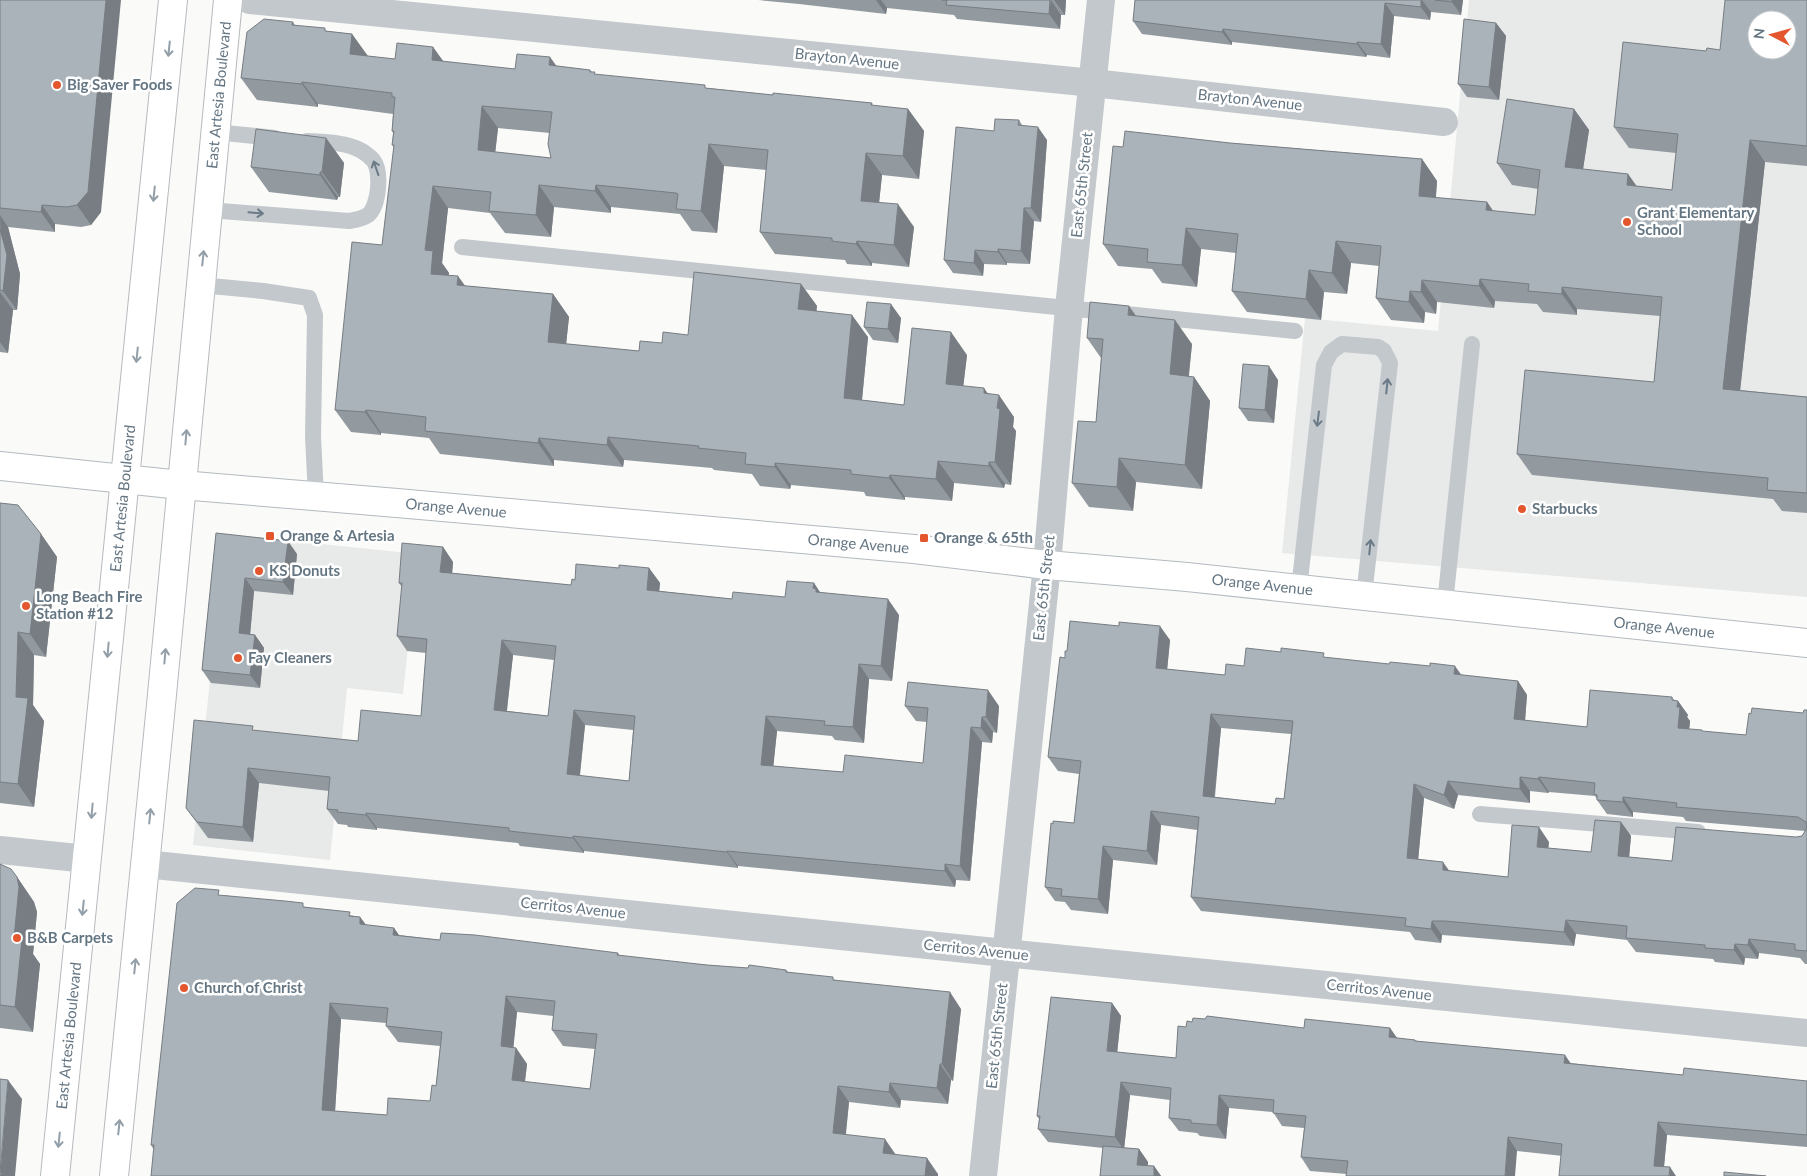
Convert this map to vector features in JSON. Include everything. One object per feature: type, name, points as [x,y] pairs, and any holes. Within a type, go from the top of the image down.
[{"type":"main road","name":"East Artesia Boulevard","points":[[55,1176],[173,0]]},
{"type":"main road","name":"East Artesia Boulevard","points":[[114,1176],[228,0]]},
{"type":"main road","name":"Orange Avenue","points":[[0,466],[181,485],[914,549],[1047,565],[1187,576],[1807,643]]},
{"type":"street","name":"Brayton Avenue","points":[[250,0],[405,7],[1444,122]]},
{"type":"street","name":"East 65th Street","points":[[983,1176],[1047,565],[1069,308],[1101,0]]},
{"type":"street","points":[[0,850],[87,859]]},
{"type":"street","name":"Cerritos Avenue","points":[[145,864],[1807,1033]]},
{"type":"lane","points":[[208,210],[349,221],[360,219],[369,214],[376,200],[378,176],[374,161],[361,150],[343,144],[215,132]]},
{"type":"lane","points":[[462,247],[1295,331]]},
{"type":"lane","points":[[200,285],[263,291],[309,298],[315,315],[313,438],[316,496]]},
{"type":"lane","points":[[1299,589],[1324,365],[1331,352],[1342,344],[1378,347],[1384,351],[1390,363],[1364,596]]},
{"type":"lane","points":[[1445,604],[1472,344]]},
{"type":"lane","points":[[1480,814],[1718,834]]},
{"type":"shaded area","name":"Grant Elementary School","points":[[1469,0],[1807,0],[1807,597],[1282,553],[1305,318],[1438,331]]},
{"type":"shaded area","points":[[225,534],[418,554],[403,694],[347,688],[330,860],[193,845]]},
{"type":"building","name":"Big Saver Foods","points":[[0,0],[106,0],[88,192],[77,205],[67,207],[42,205],[41,212],[0,208]]},
{"type":"building","points":[[947,0],[1050,0],[1049,14],[946,5]]},
{"type":"building","points":[[1135,0],[1421,0],[1421,7],[1385,3],[1381,44],[1357,42],[1357,44],[1223,29],[1222,32],[1133,21]]},
{"type":"building","points":[[1435,0],[1452,0],[1452,2]]},
{"type":"building","points":[[1725,0],[1807,0],[1807,146],[1750,140],[1723,389],[1807,397],[1807,493],[1767,490],[1768,478],[1517,454],[1525,370],[1654,382],[1662,297],[1562,287],[1562,294],[1528,291],[1529,284],[1480,279],[1479,286],[1422,280],[1421,292],[1410,291],[1409,302],[1376,298],[1381,246],[1336,241],[1332,273],[1309,270],[1306,299],[1232,291],[1238,234],[1186,228],[1182,265],[1147,262],[1148,249],[1103,244],[1113,146],[1123,147],[1125,131],[1230,143],[1422,159],[1419,196],[1487,202],[1486,210],[1535,215],[1540,170],[1497,163],[1507,99],[1574,109],[1565,167],[1628,174],[1627,185],[1672,190],[1678,134],[1614,127],[1623,42],[1706,51],[1707,48],[1720,50]]},
{"type":"building","points":[[264,19],[293,22],[292,25],[325,28],[325,31],[352,34],[350,54],[395,59],[397,43],[433,47],[432,60],[515,69],[517,54],[550,57],[549,65],[590,70],[590,72],[595,72],[594,74],[705,85],[705,88],[872,103],[871,105],[908,109],[903,156],[866,153],[861,201],[898,204],[894,245],[857,241],[856,244],[832,241],[832,238],[760,232],[768,150],[709,144],[701,211],[676,209],[678,194],[676,193],[596,185],[595,191],[539,185],[536,215],[489,211],[491,192],[433,186],[425,250],[433,251],[431,274],[458,276],[457,285],[553,294],[548,342],[639,351],[640,341],[662,343],[663,332],[688,335],[694,272],[801,284],[798,309],[852,315],[844,398],[904,405],[912,328],[951,332],[946,384],[984,388],[984,393],[999,395],[997,408],[1000,409],[995,462],[989,462],[989,466],[938,461],[936,479],[890,475],[889,478],[851,474],[851,470],[775,463],[775,467],[745,464],[746,453],[698,448],[699,446],[608,437],[607,445],[539,438],[538,443],[425,431],[426,417],[366,410],[365,412],[335,410],[352,242],[382,245],[394,145],[392,145],[394,131],[392,131],[395,97],[392,97],[392,93],[302,82],[302,84],[241,78],[247,32]],"holes":[[[482,106],[552,112],[548,144],[551,158],[478,150]]]},
{"type":"building","points":[[1464,19],[1496,23],[1489,87],[1458,84]]},
{"type":"building","points":[[995,119],[1019,120],[1018,125],[1038,127],[1031,208],[1024,208],[1021,251],[975,250],[974,263],[944,260],[956,127],[994,131]]},
{"type":"building","points":[[256,129],[326,138],[320,175],[251,167]]},
{"type":"building","points":[[0,229],[7,255],[3,291],[0,290]]},
{"type":"building","points":[[867,302],[891,304],[888,329],[864,327]]},
{"type":"building","points":[[1090,302],[1129,306],[1128,315],[1175,320],[1170,374],[1194,377],[1185,465],[1119,458],[1117,487],[1072,483],[1078,421],[1096,422],[1103,339],[1087,338]]},
{"type":"building","points":[[1243,364],[1269,366],[1265,410],[1239,408]]},
{"type":"building","name":"Long Beach Fire Station #12","points":[[0,503],[18,505],[41,534],[30,634],[18,632],[16,697],[28,698],[18,784],[0,782]]},
{"type":"building","points":[[216,533],[288,541],[283,582],[245,578],[239,633],[255,635],[250,675],[202,670]]},
{"type":"building","points":[[402,543],[443,547],[440,572],[571,585],[572,579],[575,580],[576,564],[619,568],[619,565],[649,568],[647,590],[732,599],[733,592],[785,597],[787,581],[814,583],[813,588],[816,589],[816,592],[888,599],[881,666],[859,664],[853,727],[824,725],[825,721],[766,716],[761,765],[843,772],[845,755],[923,763],[928,708],[905,706],[908,682],[988,690],[986,717],[982,717],[981,728],[971,727],[960,866],[945,864],[945,871],[727,852],[573,836],[573,838],[509,831],[509,828],[366,813],[366,815],[337,812],[338,810],[327,809],[330,777],[248,768],[243,827],[197,822],[186,808],[194,720],[253,726],[252,730],[358,741],[361,710],[421,716],[427,639],[397,636],[402,583],[399,583]],"holes":[[[502,640],[556,646],[548,716],[494,710]],[[574,710],[635,716],[629,781],[567,774]]]},
{"type":"building","points":[[1070,621],[1119,626],[1119,622],[1160,626],[1156,668],[1225,675],[1226,664],[1244,666],[1246,648],[1281,652],[1281,648],[1324,653],[1323,657],[1389,664],[1390,662],[1430,666],[1430,663],[1455,666],[1454,674],[1518,681],[1514,719],[1587,727],[1590,690],[1672,697],[1672,700],[1678,701],[1677,707],[1680,707],[1678,728],[1702,731],[1746,735],[1749,713],[1751,714],[1752,708],[1803,713],[1804,710],[1807,710],[1807,828],[1807,951],[1795,950],[1795,944],[1749,939],[1748,945],[1735,944],[1734,950],[1705,948],[1705,945],[1626,938],[1627,926],[1566,920],[1564,932],[1445,921],[1432,921],[1431,929],[1405,926],[1406,918],[1191,897],[1199,817],[1151,811],[1147,851],[1103,846],[1098,899],[1061,896],[1062,889],[1045,887],[1051,823],[1053,824],[1053,821],[1074,823],[1081,761],[1048,757],[1060,657],[1065,658],[1065,651],[1067,651]],"holes":[[[1211,714],[1293,721],[1284,799],[1276,798],[1275,804],[1203,796]],[[1520,777],[1538,779],[1539,777],[1595,783],[1594,794],[1597,795],[1597,800],[1623,802],[1623,797],[1677,803],[1676,807],[1798,817],[1806,822],[1807,828],[1802,836],[1676,827],[1672,861],[1618,856],[1621,822],[1595,820],[1591,852],[1537,847],[1539,827],[1512,825],[1508,877],[1443,870],[1443,862],[1407,858],[1414,784],[1444,795],[1448,781],[1520,789]]]},
{"type":"building","points":[[0,864],[11,869],[17,877],[19,887],[14,938],[22,939],[15,1007],[0,1005]]},
{"type":"building","points":[[195,888],[219,890],[218,895],[303,903],[303,907],[350,912],[349,916],[360,917],[360,924],[394,928],[393,935],[440,940],[441,933],[475,935],[618,953],[617,955],[707,965],[748,968],[749,965],[786,970],[786,972],[833,977],[833,980],[950,992],[942,1064],[940,1064],[937,1088],[890,1083],[889,1092],[838,1086],[833,1133],[885,1139],[883,1153],[927,1158],[925,1176],[151,1176],[154,1145],[151,1145],[177,903]],"holes":[[[506,996],[555,1001],[552,1030],[597,1034],[590,1089],[512,1080],[516,1048],[501,1046]],[[330,1003],[388,1008],[386,1026],[442,1032],[436,1086],[432,1085],[430,1101],[388,1098],[387,1115],[322,1110]]]},
{"type":"building","points":[[1051,997],[1112,1003],[1107,1051],[1176,1058],[1178,1026],[1186,1027],[1187,1021],[1192,1022],[1193,1018],[1205,1019],[1207,1016],[1304,1028],[1305,1019],[1390,1028],[1389,1037],[1415,1041],[1565,1055],[1564,1063],[1683,1075],[1684,1068],[1807,1081],[1807,1135],[1658,1122],[1654,1166],[1670,1167],[1669,1176],[1559,1176],[1562,1144],[1508,1137],[1505,1176],[1346,1176],[1348,1161],[1301,1157],[1306,1116],[1273,1113],[1274,1100],[1219,1095],[1217,1125],[1191,1123],[1191,1120],[1169,1118],[1171,1088],[1121,1082],[1115,1137],[1038,1129],[1040,1116],[1037,1116]]},
{"type":"building","points":[[0,1079],[8,1080],[0,1173]]},
{"type":"building","points":[[1103,1146],[1139,1149],[1137,1165],[1154,1166],[1154,1176],[1100,1176]]},
{"type":"building","points":[[1724,1172],[1766,1176],[1724,1176]]},
{"type":"place","name":"Big Saver Foods","points":[[57,85]]},
{"type":"place","name":"Grant Elementary School","points":[[1627,222]]},
{"type":"place","name":"Starbucks","points":[[1522,509]]},
{"type":"place","name":"Orange & Artesia","points":[[270,536]]},
{"type":"place","name":"Orange & 65th","points":[[924,538]]},
{"type":"place","name":"KS Donuts","points":[[259,571]]},
{"type":"place","name":"Long Beach Fire Station #12","points":[[26,606]]},
{"type":"place","name":"Fay Cleaners","points":[[238,658]]},
{"type":"place","name":"B&B Carpets","points":[[17,938]]},
{"type":"place","name":"Church of Christ","points":[[184,988]]}]
